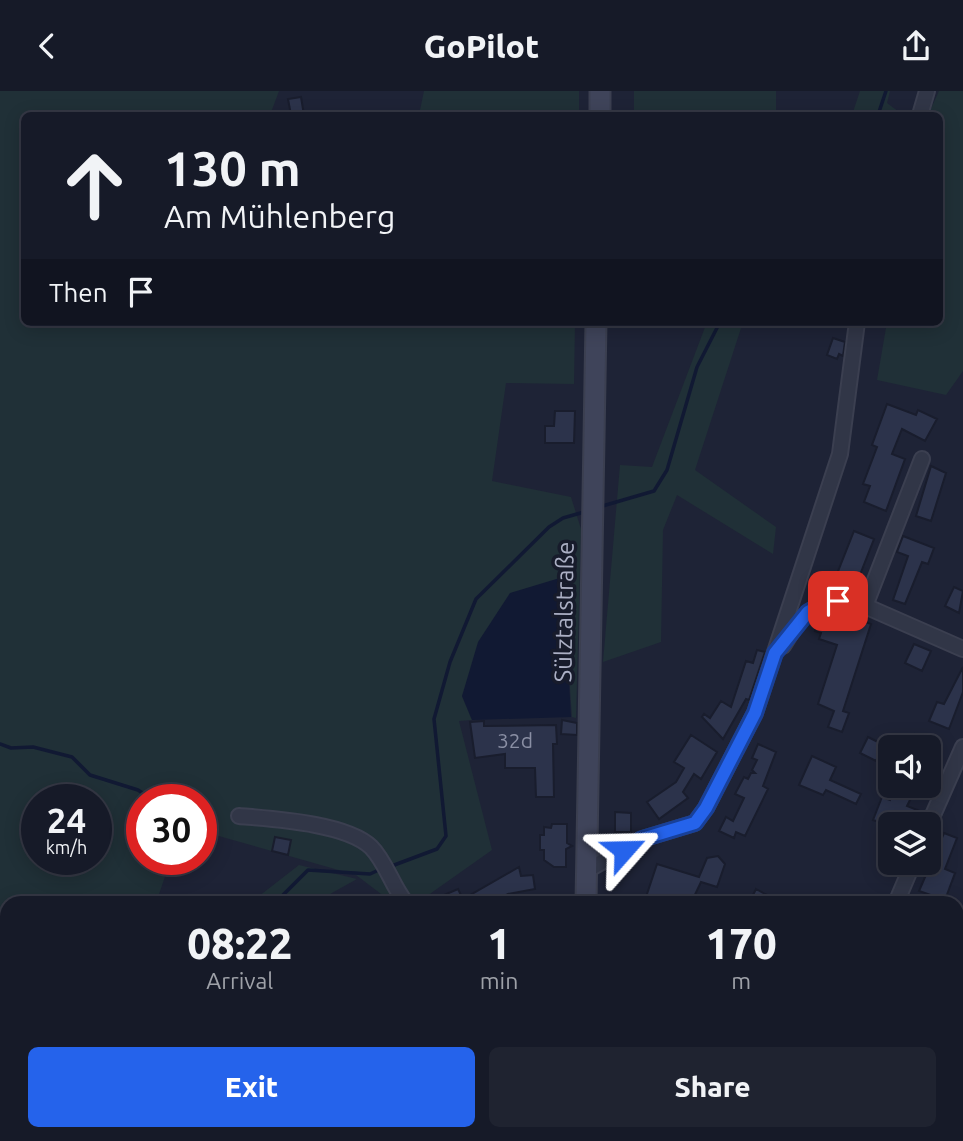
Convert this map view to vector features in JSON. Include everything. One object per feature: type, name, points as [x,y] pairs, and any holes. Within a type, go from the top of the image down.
[{"type":"main road","points":[[600,91],[600,112]]},
{"type":"main road","name":"Sülztalstraße","points":[[586,896],[590,495],[596,326]]},
{"type":"street","points":[[921,112],[927,91]]},
{"type":"street","points":[[586,871],[642,839],[695,823],[706,808],[755,713],[840,454],[856,326]]},
{"type":"street","points":[[922,459],[865,607],[963,649]]},
{"type":"street","points":[[775,653],[808,612],[824,603],[838,601]]},
{"type":"street","points":[[936,812],[958,771],[963,747]]},
{"type":"street","points":[[239,816],[313,825],[360,838],[373,849],[391,884],[400,896]]},
{"type":"street","points":[[899,896],[908,875]]},
{"type":"shaded area","points":[[0,91],[279,91],[271,112],[21,112],[21,326],[575,326],[574,384],[506,383],[492,481],[571,497],[581,529],[576,718],[572,717],[562,577],[462,696],[472,720],[459,721],[492,850],[427,896],[384,896],[356,875],[217,836],[217,784],[126,784],[126,875],[166,875],[158,896],[0,896]]},
{"type":"shaded area","points":[[424,91],[579,91],[579,112],[420,112]]},
{"type":"shaded area","points":[[634,91],[776,91],[776,112],[634,112]]},
{"type":"shaded area","points":[[860,91],[890,91],[887,103],[899,112],[853,112]]},
{"type":"shaded area","points":[[939,91],[963,91],[963,371],[946,395],[877,380],[886,326],[943,326],[943,112],[929,112]]},
{"type":"shaded area","points":[[705,326],[742,326],[695,470],[776,527],[773,554],[677,495],[663,530],[661,642],[603,662],[620,465],[652,467]]},
{"type":"shaded area","points":[[299,865],[357,879],[327,896],[259,896]]},
{"type":"water","points":[[563,577],[571,717],[472,720],[462,696],[478,642],[510,593]]},
{"type":"building","points":[[301,97],[304,112],[290,112],[288,99]]},
{"type":"building","points":[[833,338],[845,342],[843,356],[839,354],[837,359],[827,355]]},
{"type":"building","points":[[887,404],[916,415],[918,410],[937,419],[925,441],[902,429],[892,454],[905,459],[886,511],[864,502],[870,486],[863,484],[877,447],[872,445]]},
{"type":"building","points":[[555,411],[575,411],[574,443],[545,443],[545,426],[554,426]]},
{"type":"building","points":[[931,466],[946,473],[931,521],[916,516]]},
{"type":"building","points":[[854,531],[874,539],[854,590],[839,585],[841,581],[835,579]]},
{"type":"building","points":[[903,536],[934,548],[928,564],[922,562],[905,604],[893,600],[908,556],[897,552]]},
{"type":"building","points":[[954,587],[963,591],[959,613],[945,606]]},
{"type":"building","points":[[825,614],[855,626],[857,619],[871,624],[843,711],[849,713],[842,732],[828,727],[834,711],[818,704],[837,645],[819,639],[821,633],[815,631],[820,616]]},
{"type":"building","points":[[914,644],[931,651],[922,671],[905,663]]},
{"type":"building","points":[[757,650],[765,652],[749,700],[746,699],[723,739],[702,717],[704,714],[710,718],[721,701],[731,707],[746,661],[753,663]]},
{"type":"building","points":[[963,667],[963,692],[949,729],[929,721],[937,702],[944,704]]},
{"type":"building","points":[[562,720],[577,723],[577,735],[561,734]]},
{"type":"building","points":[[484,721],[484,726],[556,725],[557,744],[553,744],[554,797],[536,797],[535,768],[505,768],[505,754],[475,758],[470,722]]},
{"type":"building","points":[[691,735],[717,752],[701,779],[694,774],[683,792],[688,798],[659,819],[647,802],[676,782],[684,768],[674,762]]},
{"type":"building","points":[[868,737],[878,742],[876,761],[860,753]]},
{"type":"building","points":[[758,744],[776,752],[763,786],[768,789],[745,836],[736,832],[734,838],[719,831],[726,817],[733,821],[744,798],[735,794],[744,777],[748,779],[751,773],[755,773],[752,770],[757,760],[752,758]]},
{"type":"building","points":[[812,756],[836,767],[830,780],[861,794],[856,804],[826,790],[823,795],[799,785]]},
{"type":"building","points":[[882,798],[911,798],[907,806],[920,812],[878,812],[878,822],[873,820]]},
{"type":"building","points":[[615,812],[631,813],[631,832],[615,832]]},
{"type":"building","points":[[552,824],[567,824],[567,843],[572,846],[566,849],[566,867],[554,867],[544,860],[544,850],[540,850],[540,835],[544,835],[544,827],[551,828]]},
{"type":"building","points":[[944,833],[957,838],[945,869],[955,873],[946,896],[933,896],[919,891],[926,875],[941,875],[941,840]]},
{"type":"building","points":[[275,837],[291,840],[288,855],[272,851]]},
{"type":"building","points":[[718,856],[725,864],[717,887],[701,882],[694,896],[646,896],[657,864],[699,877],[707,858]]},
{"type":"building","points":[[519,867],[521,876],[533,875],[535,889],[504,896],[468,896]]},
{"type":"building","points":[[458,889],[462,896],[444,896],[444,895]]},
{"type":"building","points":[[756,889],[769,896],[752,896]]},
{"type":"waterway","points":[[879,112],[886,91]]},
{"type":"waterway","points":[[599,507],[654,491],[667,470],[697,367],[718,326]]},
{"type":"waterway","points":[[389,867],[437,849],[446,836],[434,719],[450,662],[476,599],[549,527],[563,518],[584,512]]},
{"type":"waterway","points":[[0,744],[11,748],[33,747],[72,757],[90,775],[126,786]]},
{"type":"waterway","points":[[282,896],[308,870],[370,874],[381,869]]},
{"type":"route","points":[[624,850],[642,839],[695,823],[706,808],[755,713],[775,653],[808,612],[824,603],[838,601]]}]
